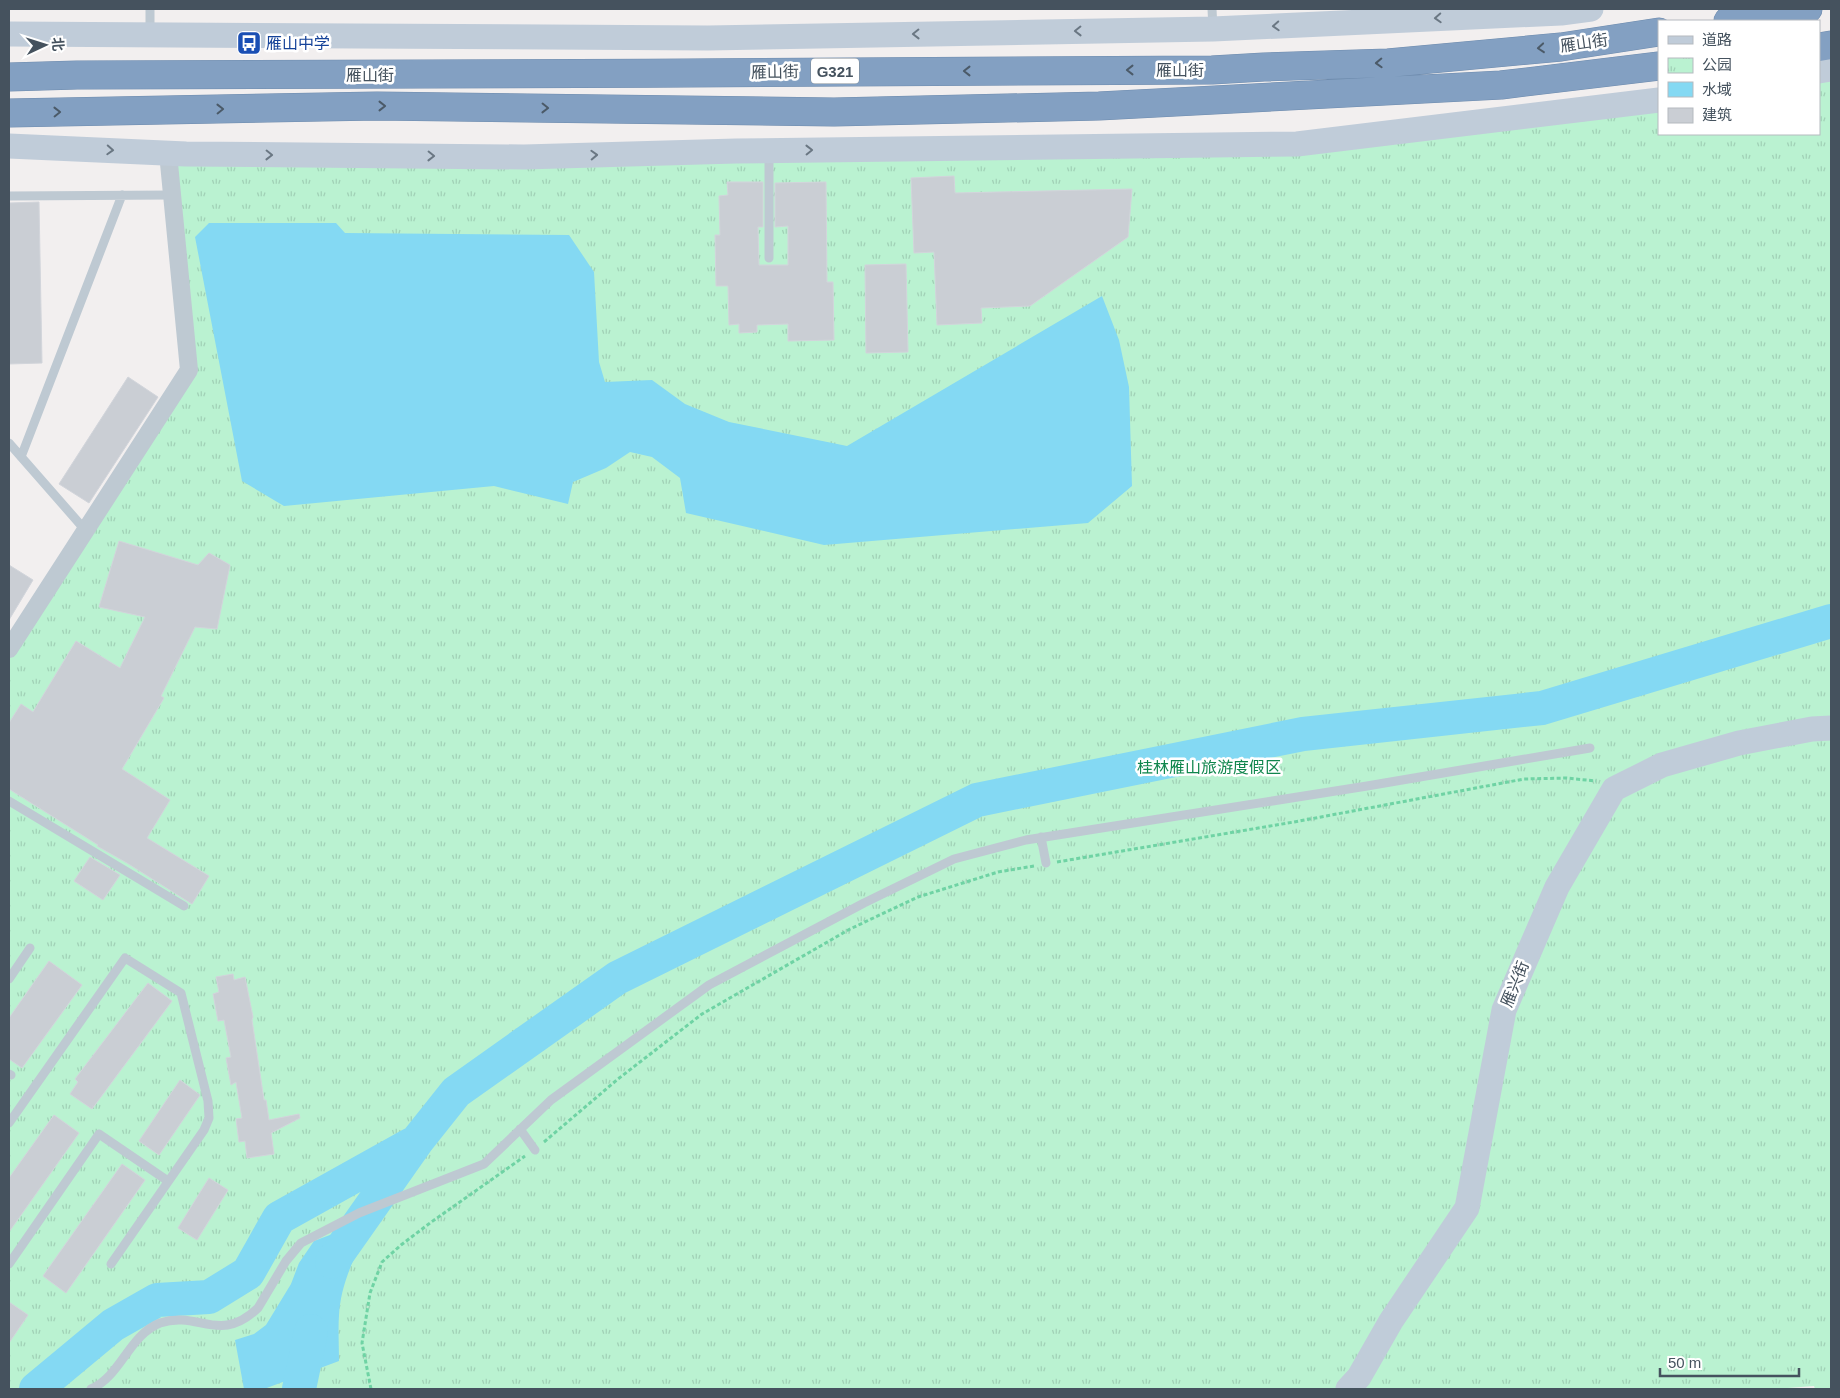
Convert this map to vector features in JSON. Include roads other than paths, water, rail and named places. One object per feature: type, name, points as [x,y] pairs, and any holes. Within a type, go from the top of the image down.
[{"type":"highway","points":[[1735,20],[1808,9]]},
{"type":"highway","name":"雁山街","points":[[9,77],[77,75],[489,75],[1212,70],[1388,63],[1561,46],[1658,32]]},
{"type":"highway","name":"雁山街","points":[[9,113],[377,106],[834,112],[1099,106],[1501,85],[1658,66]]},
{"type":"street","points":[[9,34],[708,38],[1212,19],[1560,13],[1591,9]]},
{"type":"street","points":[[9,146],[168,153],[524,157],[769,150],[1297,144],[1658,100]]},
{"type":"street","points":[[9,649],[189,370],[168,153]]},
{"type":"street","name":"雁兴街","points":[[1348,1389],[1360,1377],[1391,1322],[1467,1208],[1504,1010],[1557,886],[1614,789],[1662,765],[1739,743],[1812,729],[1831,728]]},
{"type":"lane","points":[[150,9],[150,34]]},
{"type":"lane","points":[[769,150],[769,258]]},
{"type":"lane","points":[[21,457],[122,195]]},
{"type":"lane","points":[[9,196],[172,195]]},
{"type":"lane","points":[[9,443],[86,530]]},
{"type":"lane","points":[[91,1389],[103,1383],[140,1337],[158,1324],[177,1320],[222,1326],[235,1324],[252,1314],[263,1302],[286,1261],[301,1243],[359,1213],[484,1164],[551,1100],[709,985],[864,903],[954,859],[1041,837],[1367,786],[1590,748]]},
{"type":"lane","points":[[9,801],[184,906]]},
{"type":"lane","points":[[1041,837],[1046,864]]},
{"type":"lane","points":[[9,980],[30,948]]},
{"type":"lane","points":[[9,1123],[125,958],[181,992],[209,1106],[209,1118],[207,1125],[111,1264]]},
{"type":"lane","points":[[520,1129],[535,1150]]},
{"type":"lane","points":[[9,1264],[98,1134],[168,1181]]},
{"type":"water","points":[[209,223],[336,223],[345,233],[569,235],[594,272],[599,362],[605,382],[652,380],[685,404],[729,422],[847,446],[1102,296],[1119,340],[1129,387],[1132,486],[1088,523],[824,545],[686,513],[680,478],[652,457],[630,452],[606,468],[573,482],[568,504],[494,486],[284,506],[242,481],[195,237]]},
{"type":"water","points":[[375,1218],[357,1253],[343,1289],[339,1315],[339,1361],[264,1389],[244,1389],[235,1340],[254,1334],[266,1325],[291,1284],[299,1263],[314,1241]]},
{"type":"waterway","points":[[332,1262],[417,1141],[456,1092],[617,978],[977,800],[1303,734],[1542,708],[1831,621]]},
{"type":"waterway","points":[[36,1389],[113,1325],[157,1300],[209,1297],[248,1273],[279,1218],[410,1145]]},
{"type":"waterway","points":[[299,1389],[311,1331]]},
{"type":"place","name":"雁山中学","points":[[249,43]]},
{"type":"park label","name":"桂林雁山旅游度假区","points":[[1209,767]]}]
